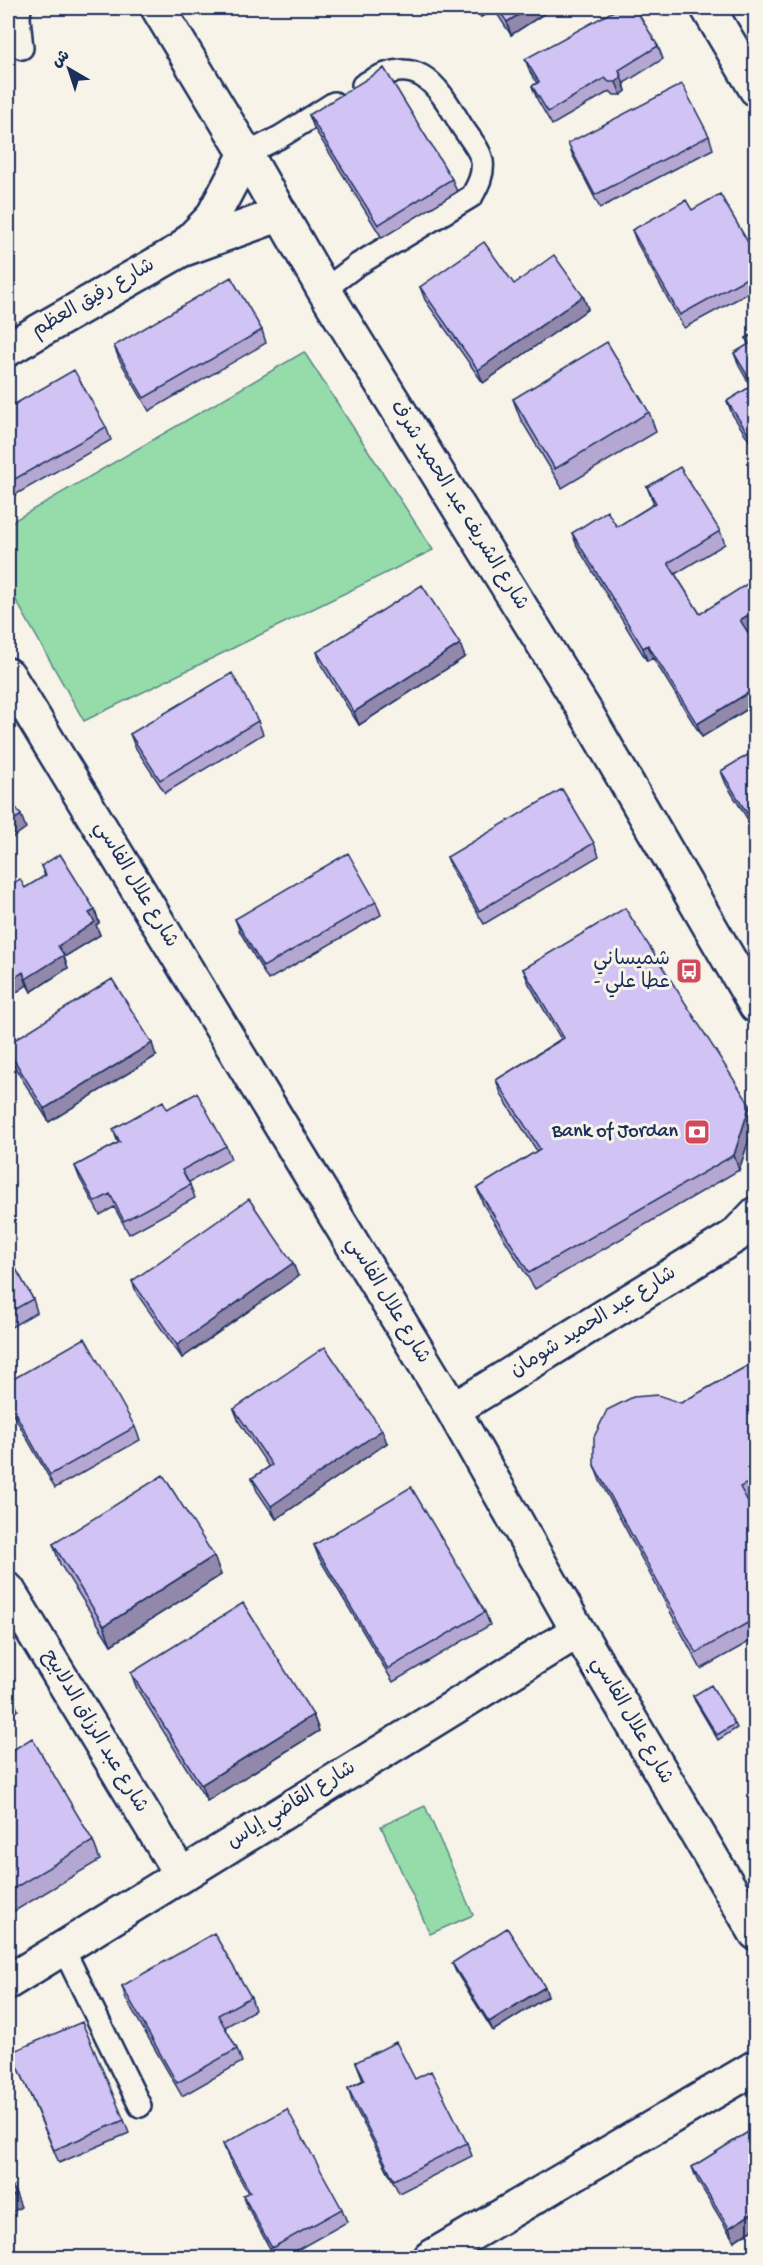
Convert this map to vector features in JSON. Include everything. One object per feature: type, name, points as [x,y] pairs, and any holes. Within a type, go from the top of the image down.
[{"type":"street","name":"شارع الشريف عبد الحميد شرف","points":[[158,8],[324,290],[585,711],[756,1006]]},
{"type":"street","points":[[708,8],[756,89]]},
{"type":"street","name":"شارع رفيق العظم","points":[[181,250],[212,218],[246,154]]},
{"type":"street","name":"شارع رفيق العظم","points":[[8,349],[181,250],[281,214]]},
{"type":"street","name":"شارع علال الفاسي","points":[[8,675],[453,1410],[578,1631],[756,1933]]},
{"type":"street","name":"شارع عبد الحميد شومان","points":[[453,1410],[749,1227]]},
{"type":"street","name":"شارع عبد الرزاق الدلابيح","points":[[8,1590],[181,1875]]},
{"type":"street","name":"شارع القاضي إياس","points":[[8,1982],[578,1631]]},
{"type":"street","points":[[430,2258],[756,2067]]},
{"type":"lane","points":[[20,8],[22,48]]},
{"type":"lane","points":[[246,154],[280,137],[382,73],[404,70],[424,76],[443,95],[482,160],[481,178],[472,196],[357,265],[324,290]]},
{"type":"lane","points":[[63,1948],[140,2106]]},
{"type":"green space","points":[[304,352],[433,550],[84,721],[8,586],[8,524]]},
{"type":"green space","points":[[425,1806],[473,1915],[430,1934],[381,1826]]},
{"type":"building","points":[[497,8],[529,8],[507,22]]},
{"type":"building","points":[[619,8],[635,8],[658,46],[619,70],[621,78],[616,82],[609,82],[605,78],[548,112],[532,86],[539,82],[525,59]]},
{"type":"building","points":[[384,68],[452,179],[378,225],[309,115]]},
{"type":"building","points":[[682,84],[709,136],[595,195],[568,143]]},
{"type":"building","points":[[720,194],[756,256],[756,273],[680,315],[632,230],[686,200],[692,210]]},
{"type":"building","points":[[484,242],[514,284],[554,255],[583,296],[478,370],[420,287]]},
{"type":"building","points":[[231,277],[262,330],[144,398],[114,346]]},
{"type":"building","points":[[756,333],[756,446],[727,401],[753,385],[734,353],[749,344],[746,338]]},
{"type":"building","points":[[607,342],[649,412],[555,469],[513,399]]},
{"type":"building","points":[[74,370],[106,427],[8,483],[8,408]]},
{"type":"building","points":[[680,467],[720,531],[668,563],[700,614],[750,582],[756,591],[756,610],[740,620],[756,645],[756,688],[697,724],[648,645],[643,648],[572,533],[607,511],[617,527],[656,503],[647,487]]},
{"type":"building","points":[[422,585],[460,644],[354,712],[317,652]]},
{"type":"building","points":[[232,673],[258,721],[160,780],[130,734]]},
{"type":"building","points":[[756,750],[756,828],[721,771]]},
{"type":"building","points":[[562,789],[594,843],[479,911],[447,857]]},
{"type":"building","points":[[8,796],[21,815],[8,824]]},
{"type":"building","points":[[348,853],[376,902],[263,967],[235,919]]},
{"type":"building","points":[[60,854],[95,910],[89,913],[95,922],[58,946],[64,955],[26,979],[23,972],[8,982],[8,887],[20,879],[25,888],[46,875],[41,866]]},
{"type":"building","points":[[625,908],[750,1105],[734,1155],[529,1273],[477,1188],[540,1149],[496,1080],[564,1038],[523,969]]},
{"type":"building","points":[[112,979],[152,1043],[44,1109],[8,1050],[8,1044]]},
{"type":"building","points":[[197,1093],[226,1146],[182,1170],[190,1185],[124,1221],[110,1194],[95,1202],[75,1166],[120,1142],[113,1129],[163,1101],[167,1109]]},
{"type":"building","points":[[249,1199],[293,1263],[177,1345],[132,1281]]},
{"type":"building","points":[[8,1255],[33,1299],[8,1313]]},
{"type":"building","points":[[85,1338],[135,1427],[50,1475],[8,1400],[8,1382]]},
{"type":"building","points":[[325,1347],[382,1430],[271,1506],[252,1478],[272,1465],[234,1409]]},
{"type":"building","points":[[756,1361],[756,1479],[740,1487],[756,1516],[756,1618],[696,1653],[594,1465],[594,1437],[607,1410],[633,1397],[658,1395],[681,1403]]},
{"type":"building","points":[[163,1475],[214,1556],[104,1626],[53,1544]]},
{"type":"building","points":[[411,1487],[485,1612],[388,1669],[314,1545]]},
{"type":"building","points":[[243,1603],[313,1715],[201,1785],[131,1673]]},
{"type":"building","points":[[711,1685],[735,1724],[717,1735],[693,1696]]},
{"type":"building","points":[[8,1689],[14,1701],[8,1705]]},
{"type":"building","points":[[32,1738],[93,1841],[8,1892],[8,1753]]},
{"type":"building","points":[[507,1928],[545,1987],[489,2022],[452,1963]]},
{"type":"building","points":[[214,1933],[251,1997],[218,2015],[237,2049],[177,2083],[122,1986]]},
{"type":"building","points":[[82,2022],[124,2120],[54,2150],[12,2052]]},
{"type":"building","points":[[396,2042],[415,2079],[431,2071],[467,2143],[394,2180],[348,2088],[365,2080],[356,2062]]},
{"type":"building","points":[[287,2109],[342,2209],[272,2248],[243,2195],[250,2192],[223,2144]]},
{"type":"building","points":[[756,2127],[756,2211],[729,2228],[692,2167]]},
{"type":"building","points":[[8,2180],[16,2194],[8,2199]]},
{"type":"place","name":"شميساني - عطا علي","points":[[689,971]]},
{"type":"place","name":"Bank of Jordan","points":[[697,1132]]}]
